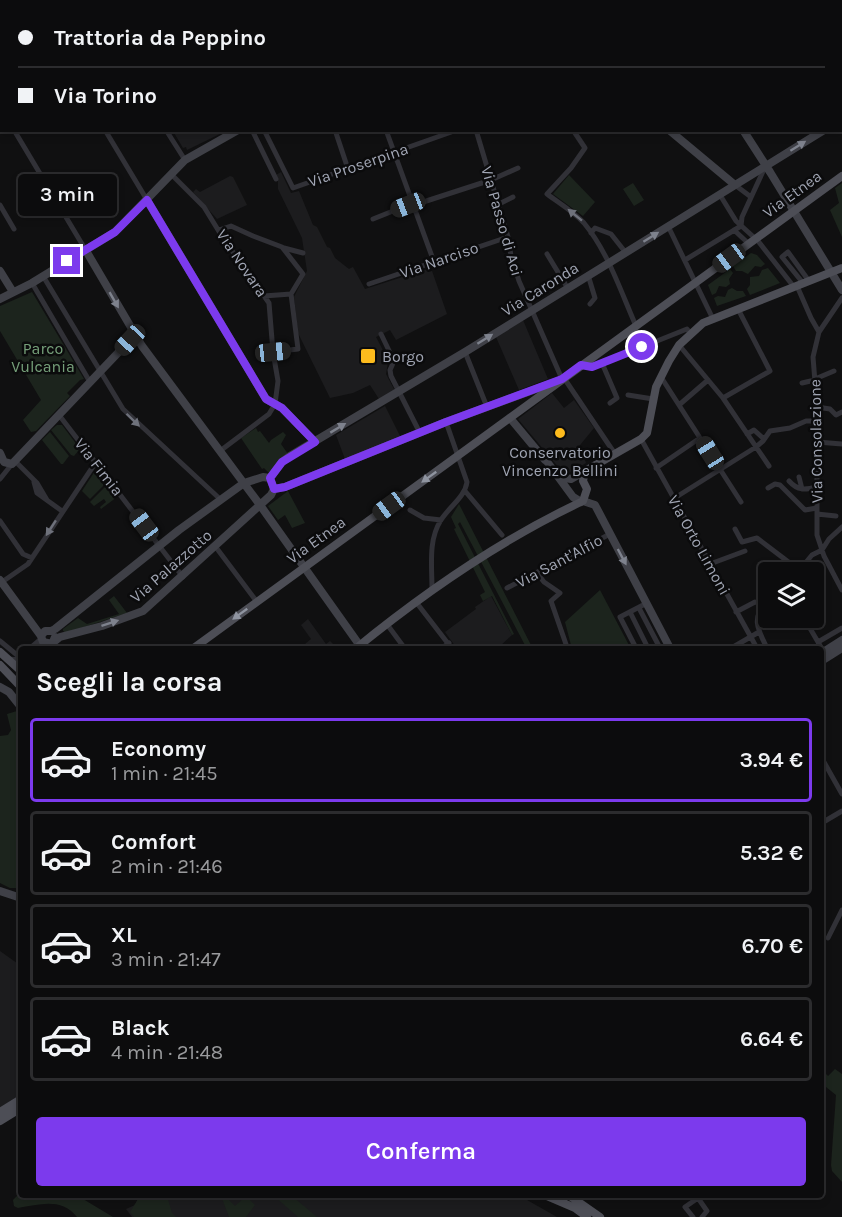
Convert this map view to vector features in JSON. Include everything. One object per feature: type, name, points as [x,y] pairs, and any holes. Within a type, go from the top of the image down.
[{"type":"main road","points":[[0,299],[44,276],[118,229],[185,160],[234,132]]},
{"type":"main road","points":[[671,132],[735,185]]},
{"type":"main road","points":[[744,132],[842,290]]},
{"type":"main road","name":"Via Caronda","points":[[271,476],[290,456],[465,352],[821,132]]},
{"type":"main road","name":"Via Etnea","points":[[196,646],[842,176]]},
{"type":"main road","points":[[147,200],[266,399],[282,408],[315,442]]},
{"type":"main road","points":[[85,249],[135,335],[260,505],[358,646]]},
{"type":"main road","points":[[560,477],[571,479],[641,439],[650,425],[654,399],[661,377],[677,347],[708,321],[739,312],[802,282],[842,268]]},
{"type":"main road","points":[[0,271],[13,292]]},
{"type":"main road","points":[[0,453],[4,462],[13,463],[135,335]]},
{"type":"main road","points":[[1,581],[45,642],[55,636],[51,631],[160,545],[244,483],[271,476],[274,489],[285,487],[446,422],[562,379]]},
{"type":"main road","points":[[510,418],[560,477],[573,496],[582,502],[595,505],[643,606],[668,646]]},
{"type":"main road","points":[[361,646],[386,623],[471,562],[556,514],[582,502],[587,489],[583,476],[585,471]]},
{"type":"main road","name":"Via Palazzotto","points":[[45,642],[138,614],[183,577],[272,495],[274,489]]},
{"type":"main road","points":[[824,656],[842,640]]},
{"type":"main road","points":[[824,657],[842,648]]},
{"type":"main road","points":[[0,652],[17,657]]},
{"type":"main road","points":[[0,665],[18,686]]},
{"type":"main road","points":[[0,671],[18,686]]},
{"type":"main road","points":[[0,687],[9,692],[18,703]]},
{"type":"main road","points":[[1,892],[18,894]]},
{"type":"main road","points":[[1,892],[18,897]]},
{"type":"main road","points":[[0,1112],[18,1101]]},
{"type":"main road","points":[[0,1121],[18,1110]]},
{"type":"main road","points":[[552,1198],[575,1208]]},
{"type":"main road","points":[[558,1198],[587,1217]]},
{"type":"main road","points":[[573,1198],[600,1217]]},
{"type":"street","points":[[16,132],[85,249]]},
{"type":"street","points":[[106,132],[147,200]]},
{"type":"street","points":[[167,132],[185,160]]},
{"type":"street","points":[[253,132],[276,179]]},
{"type":"street","points":[[265,132],[282,167],[273,173]]},
{"type":"street","points":[[336,132],[348,169]]},
{"type":"street","points":[[387,132],[434,262]]},
{"type":"street","name":"Via Proserpina","points":[[282,167],[293,188],[452,132]]},
{"type":"street","name":"Via Passo di Aci","points":[[477,132],[499,204],[511,256],[531,310],[562,379],[566,381],[615,454]]},
{"type":"street","points":[[574,132],[585,148],[571,168],[547,194],[582,221],[591,233],[608,263],[636,326]]},
{"type":"street","points":[[739,219],[766,166]]},
{"type":"street","points":[[373,219],[408,205],[491,180],[518,168]]},
{"type":"street","name":"Via Novara","points":[[171,174],[204,207],[268,303],[278,381],[275,404]]},
{"type":"street","points":[[735,185],[751,197]]},
{"type":"street","points":[[720,195],[739,219],[741,226],[786,274],[802,282]]},
{"type":"street","points":[[499,204],[513,197]]},
{"type":"street","points":[[0,205],[14,229]]},
{"type":"street","points":[[219,230],[231,226],[303,253]]},
{"type":"street","points":[[668,226],[684,259],[708,321]]},
{"type":"street","points":[[684,259],[741,226]]},
{"type":"street","points":[[591,233],[595,228],[611,234],[626,253]]},
{"type":"street","points":[[734,230],[755,240]]},
{"type":"street","name":"Via Narciso","points":[[369,284],[508,237]]},
{"type":"street","points":[[273,352],[298,350],[291,294],[303,274],[282,247]]},
{"type":"street","points":[[776,262],[788,252],[802,282],[811,318],[819,332],[842,298]]},
{"type":"street","points":[[547,254],[567,287]]},
{"type":"street","points":[[782,257],[802,282]]},
{"type":"street","points":[[786,274],[791,269]]},
{"type":"street","points":[[588,275],[595,298],[590,304]]},
{"type":"street","points":[[44,276],[128,416],[220,499]]},
{"type":"street","points":[[32,283],[90,382]]},
{"type":"street","points":[[264,296],[291,294]]},
{"type":"street","points":[[723,398],[770,371],[739,312]]},
{"type":"street","points":[[581,365],[592,367],[687,329],[691,334]]},
{"type":"street","name":"Via Consolazione","points":[[819,332],[813,357],[817,407],[817,535],[842,590]]},
{"type":"street","points":[[381,334],[393,359],[390,374],[420,433]]},
{"type":"street","points":[[667,338],[723,398],[769,466]]},
{"type":"street","points":[[465,352],[487,407]]},
{"type":"street","points":[[602,363],[617,398],[610,403]]},
{"type":"street","points":[[802,383],[834,371]]},
{"type":"street","points":[[661,377],[741,502]]},
{"type":"street","points":[[679,405],[708,380]]},
{"type":"street","points":[[628,395],[654,399]]},
{"type":"street","points":[[220,451],[269,414],[275,404]]},
{"type":"street","points":[[817,407],[830,409],[836,416],[842,412]]},
{"type":"street","name":"Via Fimia","points":[[59,415],[183,577]]},
{"type":"street","points":[[673,499],[756,447],[773,430],[816,421]]},
{"type":"street","points":[[432,589],[432,541],[441,520],[465,491],[467,482],[446,422]]},
{"type":"street","points":[[747,434],[754,430],[764,439]]},
{"type":"street","points":[[656,468],[700,438]]},
{"type":"street","name":"Via Orto Limoni","points":[[641,439],[756,646]]},
{"type":"street","points":[[817,442],[842,444]]},
{"type":"street","points":[[1,581],[28,564],[96,462]]},
{"type":"street","points":[[0,479],[13,463],[40,486],[47,500],[62,511]]},
{"type":"street","points":[[799,477],[802,489]]},
{"type":"street","points":[[789,481],[795,487],[802,489],[817,487]]},
{"type":"street","points":[[768,488],[775,484],[780,485],[805,510],[836,516]]},
{"type":"street","points":[[465,491],[502,535]]},
{"type":"street","points":[[410,510],[424,519],[441,520]]},
{"type":"street","points":[[0,521],[23,554],[32,558]]},
{"type":"street","points":[[806,562],[812,555],[822,550],[829,539],[842,527]]},
{"type":"street","points":[[735,529],[742,542],[758,539],[764,534]]},
{"type":"street","name":"Via Sant'Alfio","points":[[507,588],[610,534]]},
{"type":"street","points":[[758,539],[786,562]]},
{"type":"street","points":[[215,546],[256,602]]},
{"type":"street","points":[[710,564],[745,551]]},
{"type":"street","points":[[537,573],[544,582],[560,593],[551,602],[567,646]]},
{"type":"street","points":[[837,581],[842,576]]},
{"type":"street","points":[[416,602],[451,646]]},
{"type":"street","points":[[736,612],[755,602],[758,603]]},
{"type":"street","points":[[635,646],[620,617],[643,606],[659,646]]},
{"type":"street","points":[[630,612],[648,646]]},
{"type":"street","points":[[386,623],[403,646]]},
{"type":"street","points":[[759,628],[766,646]]},
{"type":"street","points":[[810,628],[819,646]]},
{"type":"street","points":[[817,639],[842,628]]},
{"type":"street","points":[[734,646],[750,636],[760,634]]},
{"type":"street","points":[[0,640],[17,657]]},
{"type":"street","points":[[445,646],[449,643]]},
{"type":"street","points":[[824,762],[842,794]]},
{"type":"street","points":[[824,822],[842,811]]},
{"type":"street","points":[[828,938],[842,910]]},
{"type":"street","points":[[693,1217],[685,1207],[698,1198],[707,1211],[702,1217]]},
{"type":"shaded area","points":[[174,132],[224,132],[187,150],[186,147],[183,148]]},
{"type":"shaded area","points":[[281,172],[291,193],[299,191],[313,225],[317,227],[327,247],[330,248],[335,258],[349,269],[353,267],[365,289],[431,268],[447,314],[396,340],[390,330],[376,337],[386,356],[388,362],[386,374],[395,391],[379,399],[370,385],[353,393],[330,398],[298,333],[294,297],[307,271],[302,238],[278,189],[276,175]]},
{"type":"shaded area","points":[[230,176],[233,177],[247,205],[217,219],[193,192],[196,189],[200,192]]},
{"type":"shaded area","points":[[523,320],[548,379],[519,390],[496,337]]},
{"type":"shaded area","name":"Conservatorio Vincenzo Bellini","points":[[552,393],[564,408],[574,400],[594,428],[576,450],[583,455],[586,463],[565,475],[518,419]]},
{"type":"shaded area","points":[[385,406],[401,438],[345,459],[336,435]]},
{"type":"shaded area","points":[[491,596],[512,635],[500,646],[455,646],[445,632],[476,609],[475,607]]},
{"type":"shaded area","points":[[308,619],[326,644],[330,641],[335,646],[307,646],[305,644],[311,639],[301,625]]},
{"type":"shaded area","points":[[0,951],[18,964],[18,1096],[0,1108]]},
{"type":"shaded area","points":[[138,1198],[524,1198],[557,1217],[132,1217],[126,1209],[135,1205]]},
{"type":"green space","points":[[569,175],[595,202],[583,216],[553,194]]},
{"type":"green space","points":[[633,183],[644,200],[634,206],[623,189]]},
{"type":"green space","points":[[842,183],[842,237],[830,210],[839,203],[835,188]]},
{"type":"green space","points":[[751,253],[757,255],[765,264],[761,267],[755,266],[748,274],[736,271],[733,266]]},
{"type":"green space","points":[[768,268],[780,283],[750,295],[747,289],[750,285],[750,277],[759,276],[762,270]]},
{"type":"green space","points":[[730,269],[733,273],[729,279],[730,284],[726,287],[719,286],[716,293],[712,295],[708,285]]},
{"type":"green space","points":[[732,288],[743,291],[746,296],[717,306],[714,298],[725,297],[728,290]]},
{"type":"green space","name":"Parco Vulcania","points":[[32,292],[84,379],[67,393],[70,396],[36,431],[31,432],[23,420],[41,400],[0,331],[0,306]]},
{"type":"green space","points":[[57,425],[62,425],[80,449],[74,456],[51,430]]},
{"type":"green space","points":[[256,428],[269,443],[283,432],[286,435],[281,444],[288,454],[281,458],[269,473],[264,468],[262,469],[241,438]]},
{"type":"green space","points":[[50,432],[69,456],[63,464],[42,440]]},
{"type":"green space","points":[[95,471],[106,483],[90,499],[82,491]]},
{"type":"green space","points":[[108,484],[112,490],[110,494],[113,492],[117,497],[101,509],[100,507],[106,502],[104,499],[94,506],[90,502]]},
{"type":"green space","points":[[288,491],[305,523],[292,528],[285,515],[278,520],[268,506]]},
{"type":"green space","points":[[459,504],[531,646],[525,646],[460,522],[458,524],[514,634],[512,635],[492,596],[483,601],[480,595],[485,592],[454,529],[456,528],[451,517]]},
{"type":"green space","points":[[600,590],[629,646],[571,646],[565,622]]},
{"type":"green space","points":[[114,596],[127,613],[66,633],[63,631],[78,618],[87,624],[119,614],[109,600]]},
{"type":"green space","points":[[18,712],[18,888],[10,888],[0,883],[0,736],[8,735],[11,730],[7,714]]},
{"type":"green space","points":[[835,1069],[842,1074],[842,1182],[832,1171],[831,1165],[836,1095],[824,1085],[824,1072],[828,1076]]},
{"type":"green space","points":[[18,1195],[18,1198],[81,1198],[113,1217],[77,1217],[64,1207],[49,1204],[18,1208],[14,1206],[13,1200]]},
{"type":"green space","points":[[139,1198],[168,1198],[172,1213],[176,1217],[134,1217],[130,1212]]},
{"type":"green space","points":[[222,1198],[227,1198],[235,1206],[244,1198],[248,1198],[255,1205],[246,1217],[229,1217]]},
{"type":"green space","points":[[276,1198],[294,1198],[317,1217],[298,1217]]},
{"type":"place","name":"Borgo","points":[[368,356]]},
{"type":"place","name":"Conservatorio Vincenzo Bellini","points":[[560,433]]},
{"type":"route","points":[[67,261],[115,232],[147,200],[266,399],[282,408],[315,442],[282,462],[270,478],[274,489],[285,487],[446,422],[562,379],[581,365],[592,367],[642,347]]}]
